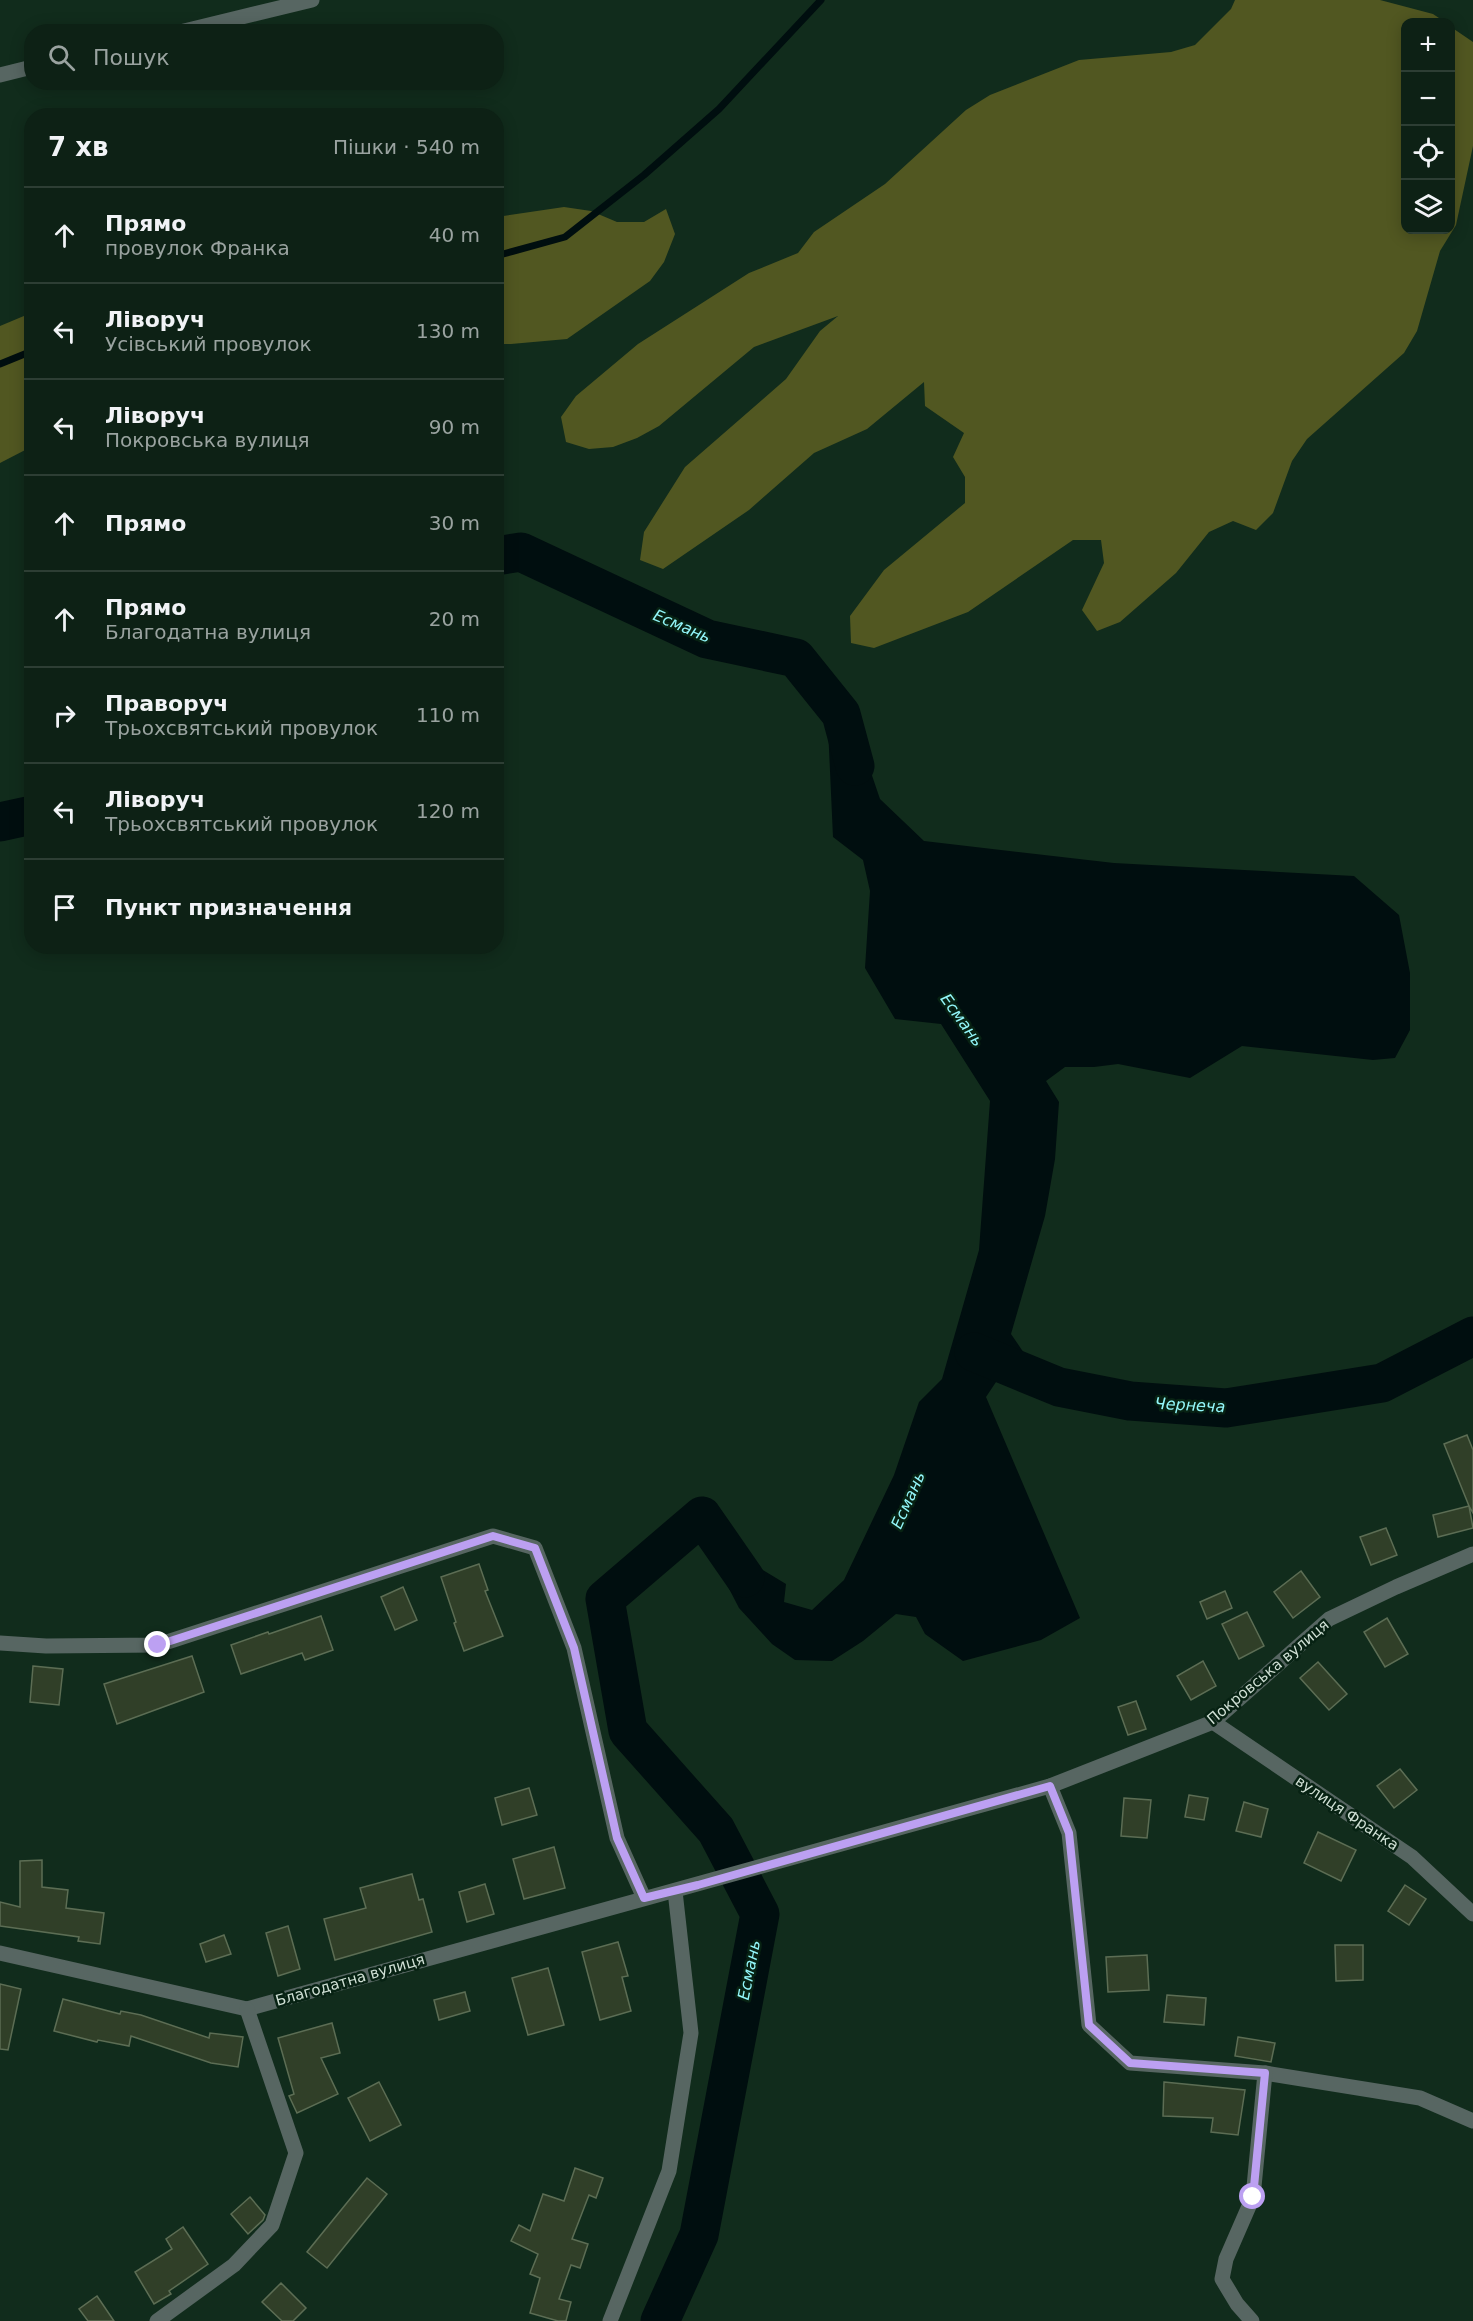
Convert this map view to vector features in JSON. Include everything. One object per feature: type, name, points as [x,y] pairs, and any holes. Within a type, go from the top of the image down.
[{"type":"street","points":[[213,24],[312,0]]},
{"type":"street","points":[[0,75],[24,69]]},
{"type":"street","points":[[0,1643],[46,1646],[158,1645],[493,1536],[535,1548],[574,1648],[617,1838],[644,1898]]},
{"type":"street","name":"Покровська вулиця","points":[[698,1885],[1050,1786],[1213,1722],[1329,1619],[1473,1554]]},
{"type":"street","name":"вулиця Франка","points":[[1213,1722],[1412,1857],[1473,1914]]},
{"type":"street","points":[[1050,1786],[1069,1833],[1089,2025],[1130,2063],[1265,2073],[1420,2098],[1473,2121]]},
{"type":"street","name":"Благодатна вулиця","points":[[0,1953],[247,2009],[698,1885]]},
{"type":"street","points":[[610,2321],[669,2171],[691,2033],[675,1891]]},
{"type":"street","points":[[157,2321],[234,2265],[272,2225],[296,2153],[247,2009]]},
{"type":"street","points":[[1252,2321],[1237,2304],[1222,2279],[1226,2259],[1253,2197],[1265,2073]]},
{"type":"green space","points":[[1235,0],[1380,0],[1433,14],[1439,18],[1401,18],[1401,234],[1450,234],[1440,251],[1417,331],[1404,353],[1307,439],[1292,461],[1273,513],[1256,530],[1233,521],[1209,532],[1176,573],[1120,622],[1097,631],[1082,610],[1104,563],[1101,540],[1073,540],[968,612],[874,648],[851,643],[850,616],[884,570],[965,503],[965,477],[953,457],[964,433],[925,406],[924,382],[867,429],[814,453],[749,510],[663,569],[640,560],[644,532],[685,467],[786,379],[820,331],[838,316],[754,347],[659,426],[613,447],[589,449],[566,442],[561,417],[576,396],[638,344],[749,273],[798,253],[814,232],[885,184],[966,110],[990,95],[1079,60],[1171,52],[1195,45],[1231,9]]},
{"type":"green space","points":[[1455,30],[1473,42],[1473,146],[1455,227]]},
{"type":"green space","points":[[564,207],[591,211],[617,222],[644,222],[666,209],[675,234],[664,262],[650,281],[567,339],[504,344],[504,216]]},
{"type":"green space","points":[[24,316],[24,451],[0,463],[0,326]]},
{"type":"water","points":[[841,714],[862,746],[880,799],[924,841],[1114,863],[1354,876],[1399,915],[1410,973],[1410,1030],[1395,1058],[1373,1060],[1242,1046],[1190,1078],[1118,1064],[1065,1067],[1046,1081],[1059,1102],[1055,1159],[1045,1216],[1011,1334],[1030,1362],[1006,1367],[986,1397],[1080,1618],[1041,1640],[963,1661],[925,1634],[916,1617],[896,1614],[863,1641],[832,1661],[795,1660],[772,1644],[739,1608],[723,1577],[715,1535],[740,1556],[786,1584],[784,1602],[812,1610],[844,1580],[894,1475],[919,1402],[942,1379],[979,1250],[990,1101],[941,1024],[895,1019],[865,968],[870,891],[863,860],[833,837],[828,727]]},
{"type":"building","points":[[1467,1435],[1473,1450],[1473,1513],[1444,1444]]},
{"type":"building","points":[[1469,1506],[1473,1528],[1438,1537],[1433,1515]]},
{"type":"building","points":[[1386,1528],[1397,1555],[1371,1565],[1360,1537]]},
{"type":"building","points":[[479,1564],[488,1590],[485,1591],[503,1636],[464,1651],[441,1577]]},
{"type":"building","points":[[1301,1571],[1320,1597],[1293,1618],[1274,1592]]},
{"type":"building","points":[[403,1587],[417,1620],[395,1630],[381,1597]]},
{"type":"building","points":[[1225,1591],[1232,1608],[1207,1619],[1200,1602]]},
{"type":"building","points":[[1247,1612],[1264,1646],[1239,1659],[1222,1624]]},
{"type":"building","points":[[321,1616],[333,1650],[305,1660],[302,1653],[241,1674],[231,1645]]},
{"type":"building","points":[[1387,1618],[1408,1654],[1385,1667],[1364,1632]]},
{"type":"building","points":[[192,1656],[204,1692],[117,1724],[104,1684]]},
{"type":"building","points":[[1203,1661],[1216,1686],[1191,1700],[1177,1676]]},
{"type":"building","points":[[1318,1662],[1347,1694],[1329,1710],[1300,1678]]},
{"type":"building","points":[[33,1666],[63,1669],[59,1705],[30,1702]]},
{"type":"building","points":[[1136,1701],[1146,1729],[1128,1735],[1118,1707]]},
{"type":"building","points":[[1400,1769],[1417,1790],[1394,1808],[1377,1786]]},
{"type":"building","points":[[529,1788],[537,1815],[502,1825],[495,1798]]},
{"type":"building","points":[[1189,1795],[1208,1798],[1204,1820],[1185,1817]]},
{"type":"building","points":[[1124,1798],[1151,1800],[1147,1838],[1121,1836]]},
{"type":"building","points":[[1244,1802],[1268,1809],[1261,1837],[1236,1831]]},
{"type":"building","points":[[1318,1832],[1356,1850],[1341,1881],[1304,1863]]},
{"type":"building","points":[[554,1847],[565,1888],[524,1899],[513,1859]]},
{"type":"building","points":[[42,1860],[42,1887],[68,1890],[66,1908],[104,1913],[100,1944],[78,1941],[79,1937],[0,1926],[0,1902],[20,1907],[20,1861]]},
{"type":"building","points":[[412,1874],[419,1900],[423,1899],[432,1932],[335,1960],[324,1919],[366,1908],[360,1888]]},
{"type":"building","points":[[485,1884],[494,1914],[467,1922],[459,1892]]},
{"type":"building","points":[[1405,1885],[1426,1899],[1409,1925],[1388,1911]]},
{"type":"building","points":[[288,1926],[300,1969],[278,1976],[266,1933]]},
{"type":"building","points":[[224,1935],[231,1954],[206,1962],[200,1944]]},
{"type":"building","points":[[618,1942],[628,1976],[622,1977],[631,2011],[600,2020],[582,1952]]},
{"type":"building","points":[[1335,1945],[1363,1945],[1363,1980],[1336,1981]]},
{"type":"building","points":[[1147,1955],[1149,1990],[1108,1992],[1106,1957]]},
{"type":"building","points":[[548,1968],[564,2025],[528,2035],[512,1978]]},
{"type":"building","points":[[0,1984],[21,1989],[8,2050],[0,2049]]},
{"type":"building","points":[[465,1992],[470,2011],[439,2020],[434,2000]]},
{"type":"building","points":[[1167,1995],[1206,1998],[1204,2025],[1164,2022]]},
{"type":"building","points":[[63,1999],[120,2014],[121,2011],[141,2015],[209,2038],[210,2033],[243,2037],[238,2067],[211,2063],[131,2036],[129,2046],[98,2040],[97,2042],[54,2031]]},
{"type":"building","points":[[332,2023],[340,2053],[321,2058],[338,2094],[297,2113],[289,2096],[294,2094],[278,2038]]},
{"type":"building","points":[[1238,2037],[1275,2043],[1271,2062],[1235,2056]]},
{"type":"building","points":[[379,2082],[401,2125],[370,2141],[348,2098]]},
{"type":"building","points":[[1164,2082],[1245,2090],[1238,2135],[1211,2132],[1213,2118],[1163,2116]]},
{"type":"building","points":[[575,2168],[603,2178],[596,2198],[589,2195],[572,2239],[588,2244],[580,2268],[571,2265],[559,2299],[571,2302],[566,2321],[558,2321],[530,2313],[540,2278],[530,2274],[538,2254],[511,2241],[519,2225],[530,2231],[543,2194],[564,2201]]},
{"type":"building","points":[[367,2178],[387,2194],[327,2268],[307,2252]]},
{"type":"building","points":[[250,2197],[265,2215],[263,2220],[248,2234],[231,2214]]},
{"type":"building","points":[[183,2227],[208,2264],[169,2291],[171,2294],[154,2304],[135,2272],[172,2249],[166,2239]]},
{"type":"building","points":[[281,2283],[306,2308],[293,2321],[282,2321],[262,2302]]},
{"type":"building","points":[[97,2296],[114,2321],[88,2321],[79,2309]]},
{"type":"waterway","points":[[504,254],[565,237],[644,175],[719,109],[821,0]]},
{"type":"waterway","points":[[0,364],[24,354]]},
{"type":"waterway","name":"Есмань","points":[[504,555],[521,552],[707,639],[796,658],[841,714],[855,766]]},
{"type":"waterway","name":"Есмань","points":[[0,822],[24,817]]},
{"type":"waterway","name":"Чернеча","points":[[974,1352],[1059,1387],[1130,1401],[1226,1408],[1382,1383],[1473,1336]]},
{"type":"waterway","name":"Есмань","points":[[660,2321],[699,2235],[760,1914],[716,1830],[628,1731],[605,1599],[702,1516],[745,1578]]},
{"type":"route","points":[[158,1645],[493,1536],[535,1548],[574,1648],[617,1838],[644,1898],[698,1885],[1050,1786],[1069,1833],[1089,2025],[1130,2063],[1265,2073],[1253,2197]]}]
